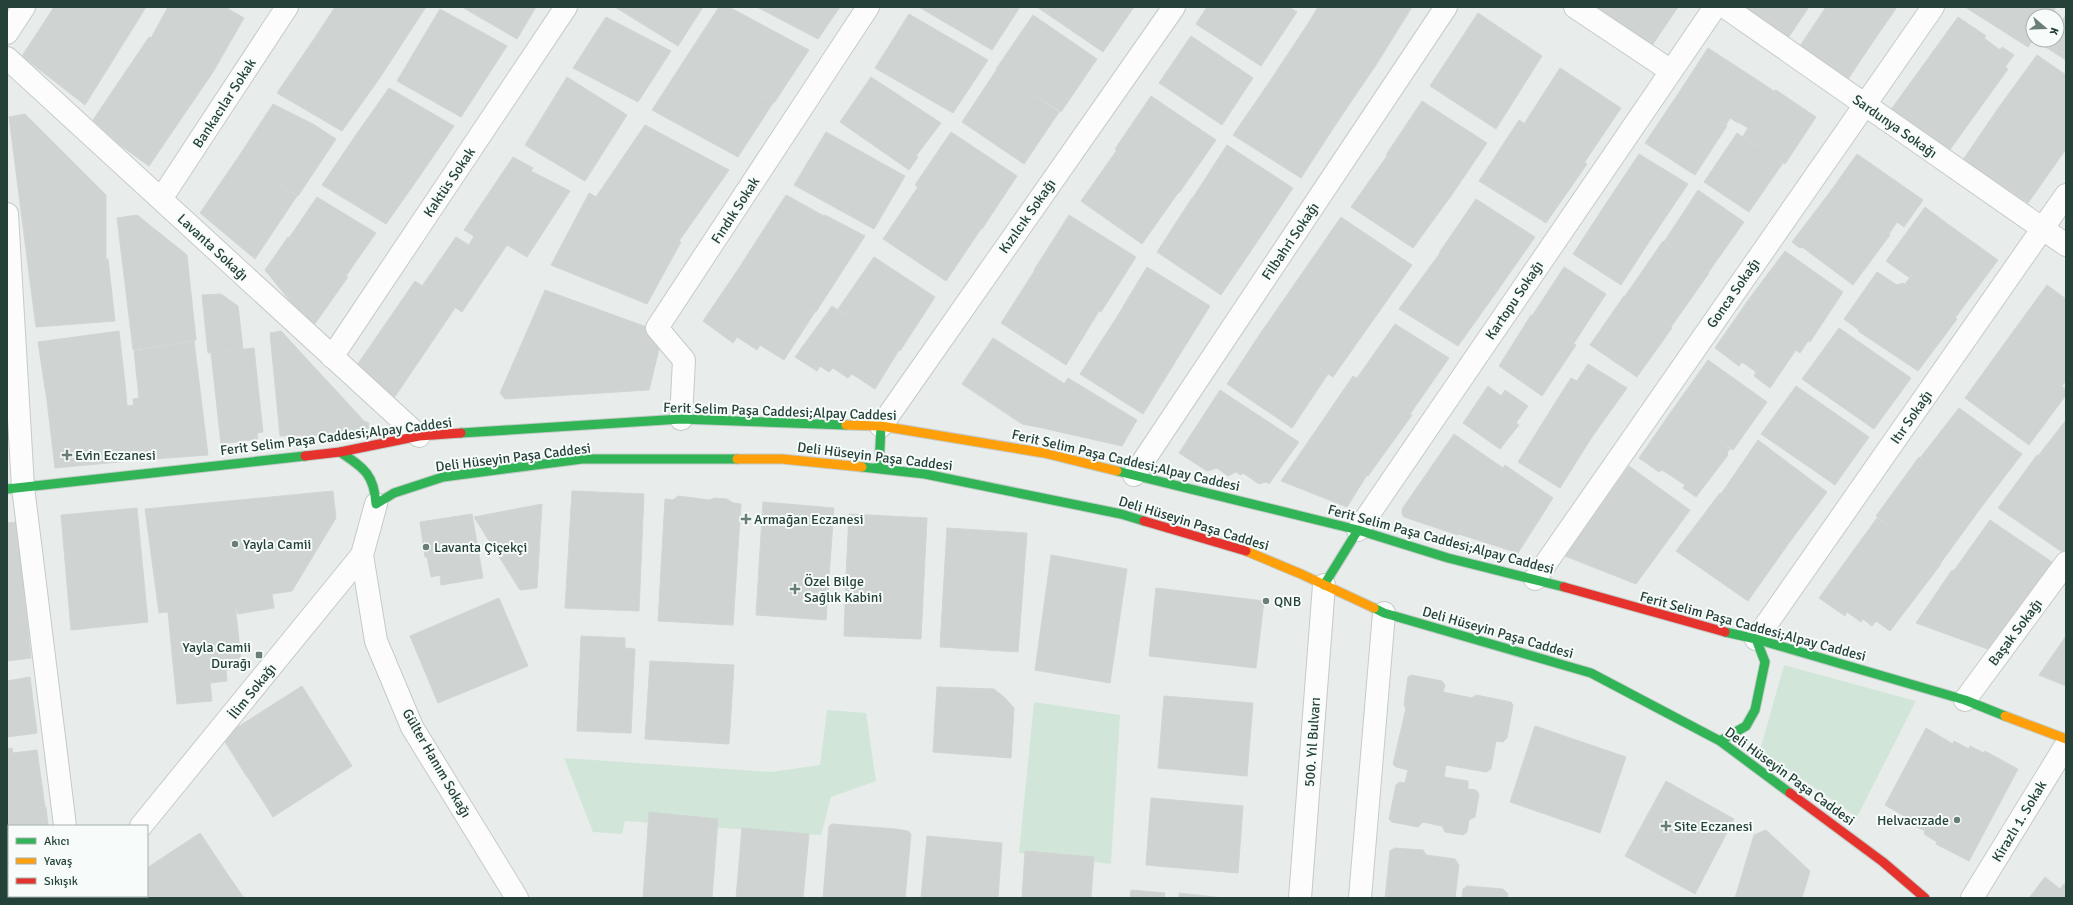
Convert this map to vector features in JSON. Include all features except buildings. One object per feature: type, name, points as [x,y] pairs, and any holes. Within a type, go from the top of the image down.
[{"type":"main road","name":"Ferit Selim Paşa Caddesi;Alpay Caddesi","points":[[15,488],[340,452],[420,436],[681,419],[881,426],[1044,453],[1358,530],[1448,558],[1535,579],[1692,624],[1756,639],[1965,700],[2066,739]]},
{"type":"main road","points":[[879,468],[881,426]]},
{"type":"main road","points":[[340,452],[361,466],[375,486],[376,504]]},
{"type":"main road","name":"Deli Hüseyin Paşa Caddesi","points":[[376,504],[394,493],[443,478],[582,459],[782,460],[879,468],[926,474],[1121,514],[1248,552],[1384,613],[1591,673],[1720,741],[1883,862],[1925,898]]},
{"type":"main road","points":[[1324,585],[1358,530]]},
{"type":"main road","points":[[1720,741],[1746,726],[1755,710],[1765,662],[1756,639]]},
{"type":"street","points":[[7,33],[24,7]]},
{"type":"street","name":"Bankacılar Sokak","points":[[161,199],[286,7]]},
{"type":"street","name":"Kaktüs Sokak","points":[[332,357],[566,7]]},
{"type":"street","name":"Fındık Sokak","points":[[681,419],[684,360],[657,328],[868,7]]},
{"type":"street","name":"Kızılcık Sokağı","points":[[881,426],[1174,7]]},
{"type":"street","name":"Filbahri Sokağı","points":[[1134,475],[1446,7]]},
{"type":"street","points":[[1575,7],[1671,71]]},
{"type":"street","name":"Kartopu Sokağı","points":[[1358,530],[1715,7]]},
{"type":"street","name":"Sardunya Sokağı","points":[[1725,7],[2066,245]]},
{"type":"street","name":"Gonca Sokağı","points":[[1535,579],[1864,104],[1933,7]]},
{"type":"street","name":"Lavanta Sokağı","points":[[7,58],[420,436]]},
{"type":"street","name":"Itır Sokağı","points":[[1756,639],[2066,196]]},
{"type":"street","points":[[7,214],[15,488],[64,825]]},
{"type":"street","name":"Gülter Hanım Sokağı","points":[[376,504],[362,555],[376,641],[412,727],[517,898]]},
{"type":"street","name":"İlim Sokağı","points":[[142,825],[362,555]]},
{"type":"street","name":"Başak Sokağı","points":[[1965,700],[2066,563]]},
{"type":"street","name":"500. Yıl Bulvarı","points":[[1300,898],[1324,585]]},
{"type":"street","points":[[1360,898],[1384,613]]},
{"type":"street","name":"Kirazlı 1. Sokak","points":[[1972,898],[2066,745]]},
{"type":"green space","points":[[1784,665],[1916,701],[1857,817],[1760,750]]},
{"type":"green space","points":[[1034,702],[1120,715],[1111,864],[1019,853]]},
{"type":"green space","points":[[827,710],[866,713],[876,781],[831,797],[821,835],[625,821],[622,834],[593,832],[564,758],[771,772],[820,765]]},
{"type":"traffic: fast","points":[[461,433],[681,419],[846,425]]},
{"type":"traffic: fast","points":[[879,468],[881,426]]},
{"type":"traffic: fast","points":[[340,452],[366,473],[373,485],[376,504],[394,493],[443,477],[582,459],[737,459]]},
{"type":"traffic: fast","points":[[7,489],[305,456]]},
{"type":"traffic: fast","points":[[862,467],[925,474],[1121,514],[1144,521]]},
{"type":"traffic: fast","points":[[1117,471],[1358,530],[1448,558],[1564,587]]},
{"type":"traffic: fast","points":[[1324,585],[1358,530]]},
{"type":"traffic: fast","points":[[1374,608],[1384,613],[1591,673],[1720,741],[1790,793]]},
{"type":"traffic: fast","points":[[1725,632],[1756,639],[1965,700],[2005,716]]},
{"type":"traffic: fast","points":[[1720,741],[1746,726],[1755,710],[1765,662],[1756,639]]},
{"type":"traffic: slow","points":[[846,425],[881,426],[1044,453],[1117,471]]},
{"type":"traffic: slow","points":[[737,459],[782,459],[862,467]]},
{"type":"traffic: slow","points":[[1246,551],[1301,574],[1374,608]]},
{"type":"traffic: slow","points":[[2005,716],[2066,739]]},
{"type":"traffic: jam","points":[[305,456],[340,452],[419,436],[461,433]]},
{"type":"traffic: jam","points":[[1144,521],[1246,551]]},
{"type":"traffic: jam","points":[[1564,587],[1725,632]]},
{"type":"traffic: jam","points":[[1790,793],[1883,862],[1925,898]]},
{"type":"place","name":"Evin Eczanesi","points":[[67,455]]},
{"type":"place","name":"Armağan Eczanesi","points":[[746,519]]},
{"type":"place","name":"Yayla Camii","points":[[235,544]]},
{"type":"place","name":"Lavanta Çiçekçi","points":[[426,547]]},
{"type":"place","name":"Özel Bilge Sağlık Kabini","points":[[795,589]]},
{"type":"place","name":"QNB","points":[[1266,601]]},
{"type":"place","name":"Yayla Camii Durağı","points":[[259,655]]},
{"type":"place","name":"Helvacızade","points":[[1957,820]]},
{"type":"place","name":"Site Eczanesi","points":[[1666,826]]}]
